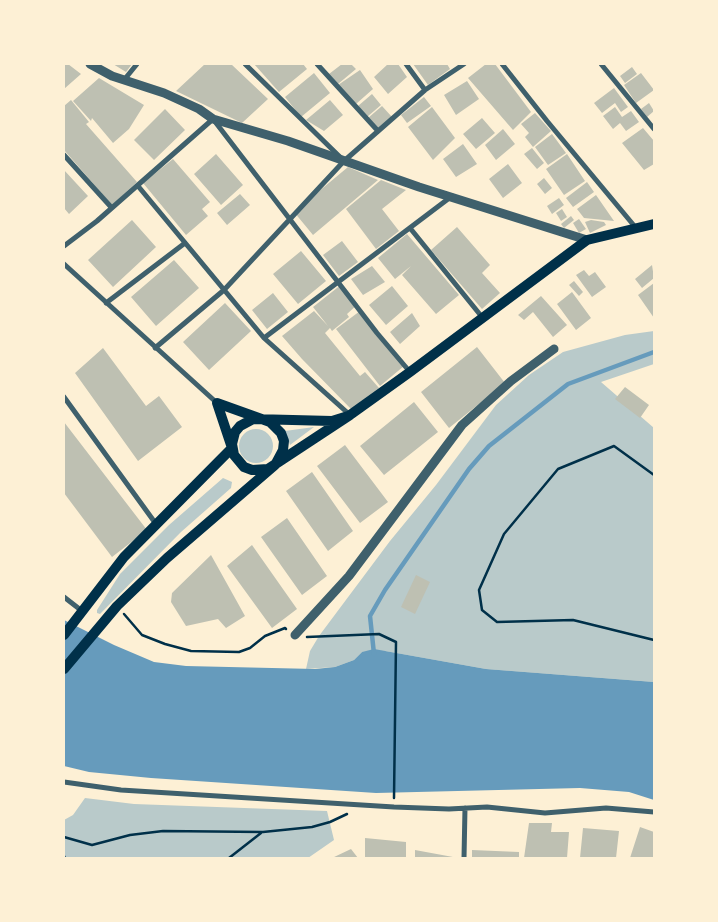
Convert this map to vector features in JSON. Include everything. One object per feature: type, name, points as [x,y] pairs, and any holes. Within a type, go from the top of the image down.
[{"type":"main road","points":[[217,403],[238,461],[252,470],[268,469],[349,416],[587,240],[654,224]]},
{"type":"main road","points":[[64,669],[97,627],[117,606],[275,464],[283,450],[284,441],[276,426],[217,403]]},
{"type":"main road","points":[[64,635],[124,557],[232,448],[233,439],[240,426],[253,419],[332,421],[349,416]]},
{"type":"street","points":[[90,64],[124,80],[164,92],[199,109],[213,119],[339,281],[377,334],[410,372]]},
{"type":"street","points":[[124,80],[137,64]]},
{"type":"street","points":[[245,64],[344,161]]},
{"type":"street","points":[[317,64],[378,131]]},
{"type":"street","points":[[406,64],[425,90]]},
{"type":"street","points":[[155,348],[224,290],[344,161],[425,90],[464,64]]},
{"type":"street","points":[[502,64],[636,228]]},
{"type":"street","points":[[601,64],[654,129]]},
{"type":"street","points":[[213,119],[288,141],[587,240]]},
{"type":"street","points":[[64,246],[138,186],[213,119]]},
{"type":"street","points":[[64,155],[111,207]]},
{"type":"street","points":[[138,186],[264,338],[349,416]]},
{"type":"street","points":[[264,338],[452,196]]},
{"type":"street","points":[[410,228],[482,317]]},
{"type":"street","points":[[106,303],[185,243]]},
{"type":"street","points":[[64,264],[217,403]]},
{"type":"street","points":[[295,635],[350,576],[462,425],[511,381],[554,349]]},
{"type":"street","points":[[64,397],[157,524]]},
{"type":"street","points":[[64,597],[82,611]]},
{"type":"street","points":[[64,782],[121,790],[394,807],[487,807],[544,813],[606,808],[654,812]]},
{"type":"street","points":[[464,858],[465,808]]},
{"type":"path","points":[[654,475],[614,446],[558,469],[504,534],[479,590],[482,610],[497,622],[573,620],[654,640]]},
{"type":"path","points":[[117,606],[142,635],[164,644],[191,651],[239,652],[250,648],[265,636],[284,628],[298,638],[379,634],[396,642],[394,807]]},
{"type":"path","points":[[64,837],[92,845],[130,835],[163,831],[263,832],[330,822]]},
{"type":"path","points":[[229,858],[263,832]]},
{"type":"shaded area","points":[[654,331],[654,364],[601,382],[654,428],[654,682],[486,669],[385,651],[362,652],[354,660],[335,667],[306,669],[310,651],[319,636],[496,405],[529,375],[563,352],[625,335]]},
{"type":"shaded area","points":[[314,427],[290,445],[285,431]]},
{"type":"shaded area","points":[[256,429],[263,430],[268,434],[272,439],[272,453],[268,458],[263,462],[256,463],[249,462],[244,458],[240,453],[239,446],[240,439],[244,434],[249,430]]},
{"type":"shaded area","points":[[223,478],[232,482],[231,488],[181,532],[100,614],[97,613],[97,610],[120,574],[169,525]]},
{"type":"shaded area","points":[[85,798],[134,804],[327,811],[334,840],[308,858],[64,858],[64,820],[73,815]]},
{"type":"water","points":[[64,620],[114,645],[154,662],[186,666],[315,669],[335,667],[354,660],[362,652],[374,649],[486,669],[654,682],[654,800],[629,792],[580,788],[376,793],[151,778],[89,772],[64,766]]},
{"type":"building","points":[[64,64],[68,64],[81,74],[64,89]]},
{"type":"building","points":[[113,64],[132,64],[126,72]]},
{"type":"building","points":[[205,64],[231,64],[268,99],[242,123],[176,91]]},
{"type":"building","points":[[254,64],[303,64],[307,69],[279,92]]},
{"type":"building","points":[[342,64],[351,64],[356,69],[338,84],[329,74]]},
{"type":"building","points":[[388,64],[398,64],[407,77],[388,94],[374,77]]},
{"type":"building","points":[[413,64],[447,64],[450,69],[428,85]]},
{"type":"building","points":[[486,64],[495,64],[531,112],[513,130],[468,78]]},
{"type":"building","points":[[632,67],[637,74],[625,83],[620,76]]},
{"type":"building","points":[[360,70],[373,89],[356,104],[338,85]]},
{"type":"building","points":[[314,73],[330,93],[301,117],[285,97]]},
{"type":"building","points":[[641,73],[654,90],[636,103],[624,85]]},
{"type":"building","points":[[99,78],[144,105],[129,129],[113,143],[92,118],[91,121],[73,101]]},
{"type":"building","points":[[467,81],[479,99],[456,115],[444,95]]},
{"type":"building","points":[[614,88],[628,107],[621,112],[615,103],[602,113],[594,103]]},
{"type":"building","points":[[372,94],[381,105],[367,117],[358,106]]},
{"type":"building","points":[[424,97],[431,106],[407,123],[401,115]]},
{"type":"building","points":[[71,100],[89,122],[86,124],[137,182],[112,205],[64,150],[64,106]]},
{"type":"building","points":[[330,100],[343,115],[324,131],[306,120]]},
{"type":"building","points":[[649,103],[654,111],[647,117],[641,109]]},
{"type":"building","points":[[382,106],[392,117],[378,129],[368,118]]},
{"type":"building","points":[[432,107],[455,138],[433,160],[408,127]]},
{"type":"building","points":[[615,107],[622,117],[631,111],[639,122],[626,131],[620,123],[613,129],[603,116]]},
{"type":"building","points":[[165,109],[185,130],[154,160],[134,140]]},
{"type":"building","points":[[535,113],[551,131],[533,147],[525,137],[529,133],[521,124]]},
{"type":"building","points":[[482,118],[495,133],[476,149],[463,134]]},
{"type":"building","points":[[643,128],[654,141],[654,164],[644,170],[622,143]]},
{"type":"building","points":[[503,129],[515,144],[496,160],[485,145]]},
{"type":"building","points":[[552,134],[566,153],[548,165],[535,147]]},
{"type":"building","points":[[463,144],[477,164],[456,177],[443,159]]},
{"type":"building","points":[[532,148],[544,163],[537,169],[524,154]]},
{"type":"building","points":[[216,154],[243,185],[221,205],[194,174]]},
{"type":"building","points":[[567,154],[585,181],[564,195],[546,169]]},
{"type":"building","points":[[173,159],[210,202],[202,209],[208,216],[186,235],[143,183]]},
{"type":"building","points":[[508,164],[522,183],[503,198],[489,179]]},
{"type":"building","points":[[348,167],[378,180],[313,235],[294,212]]},
{"type":"building","points":[[64,170],[88,196],[69,214],[64,208]]},
{"type":"building","points":[[544,178],[552,188],[545,194],[537,184]]},
{"type":"building","points":[[381,180],[406,190],[382,209],[399,231],[376,249],[346,209]]},
{"type":"building","points":[[587,182],[594,192],[573,207],[566,198]]},
{"type":"building","points":[[240,194],[250,205],[227,225],[217,213]]},
{"type":"building","points":[[596,195],[614,221],[584,218],[577,209]]},
{"type":"building","points":[[559,198],[564,205],[552,214],[547,206]]},
{"type":"building","points":[[562,209],[567,217],[561,221],[556,213]]},
{"type":"building","points":[[571,216],[574,220],[564,228],[561,224]]},
{"type":"building","points":[[579,219],[586,229],[579,233],[573,223]]},
{"type":"building","points":[[132,220],[156,247],[113,287],[88,260]]},
{"type":"building","points":[[591,220],[604,222],[606,225],[590,233],[585,222]]},
{"type":"building","points":[[457,227],[490,265],[482,273],[500,293],[482,309],[431,250]]},
{"type":"building","points":[[407,234],[459,295],[436,314],[402,275],[411,266],[395,279],[378,258]]},
{"type":"building","points":[[342,241],[358,262],[339,276],[323,255]]},
{"type":"building","points":[[301,251],[326,281],[298,304],[273,274]]},
{"type":"building","points":[[174,260],[199,288],[156,326],[131,297]]},
{"type":"building","points":[[652,265],[654,278],[642,288],[635,279]]},
{"type":"building","points":[[372,266],[385,282],[363,295],[351,279]]},
{"type":"building","points":[[584,270],[589,276],[595,272],[606,287],[592,297],[576,275]]},
{"type":"building","points":[[574,281],[583,292],[579,296],[569,285]]},
{"type":"building","points":[[654,283],[654,318],[638,295]]},
{"type":"building","points":[[342,284],[358,304],[347,314],[349,317],[332,331],[330,328],[325,333],[360,376],[365,372],[379,388],[351,409],[282,336],[314,311],[328,326],[313,307]]},
{"type":"building","points":[[392,286],[408,306],[386,325],[369,305]]},
{"type":"building","points":[[572,292],[591,318],[576,330],[557,304]]},
{"type":"building","points":[[273,293],[288,312],[267,329],[252,310]]},
{"type":"building","points":[[541,296],[567,325],[553,337],[533,312],[524,320],[518,315]]},
{"type":"building","points":[[225,303],[251,331],[209,370],[183,342]]},
{"type":"building","points":[[360,311],[404,366],[380,386],[336,329]]},
{"type":"building","points":[[412,313],[420,326],[400,344],[390,332]]},
{"type":"building","points":[[477,347],[505,383],[449,428],[421,392]]},
{"type":"building","points":[[103,348],[146,406],[159,396],[182,427],[138,461],[75,373]]},
{"type":"building","points":[[625,387],[649,405],[640,418],[615,399]]},
{"type":"building","points":[[414,402],[438,432],[384,475],[360,446]]},
{"type":"building","points":[[64,422],[147,530],[112,557],[64,493]]},
{"type":"building","points":[[345,445],[388,502],[360,523],[317,466]]},
{"type":"building","points":[[312,472],[353,531],[328,551],[286,491]]},
{"type":"building","points":[[287,518],[327,576],[302,595],[261,537]]},
{"type":"building","points":[[252,545],[297,609],[272,628],[227,566]]},
{"type":"building","points":[[211,555],[245,616],[226,628],[218,619],[186,626],[171,602],[172,593]]},
{"type":"building","points":[[416,575],[430,582],[415,614],[401,607]]},
{"type":"building","points":[[529,823],[552,823],[551,832],[569,832],[567,858],[524,858]]},
{"type":"building","points":[[640,827],[654,832],[654,858],[630,858]]},
{"type":"building","points":[[583,828],[619,831],[616,858],[580,858]]},
{"type":"building","points":[[365,838],[406,842],[406,858],[365,858]]},
{"type":"building","points":[[351,849],[358,858],[332,858]]},
{"type":"building","points":[[415,850],[453,857],[415,858]]},
{"type":"building","points":[[472,850],[519,852],[519,858],[472,858]]},
{"type":"waterway","points":[[374,654],[370,616],[385,590],[469,469],[489,446],[568,384],[654,352]]}]
